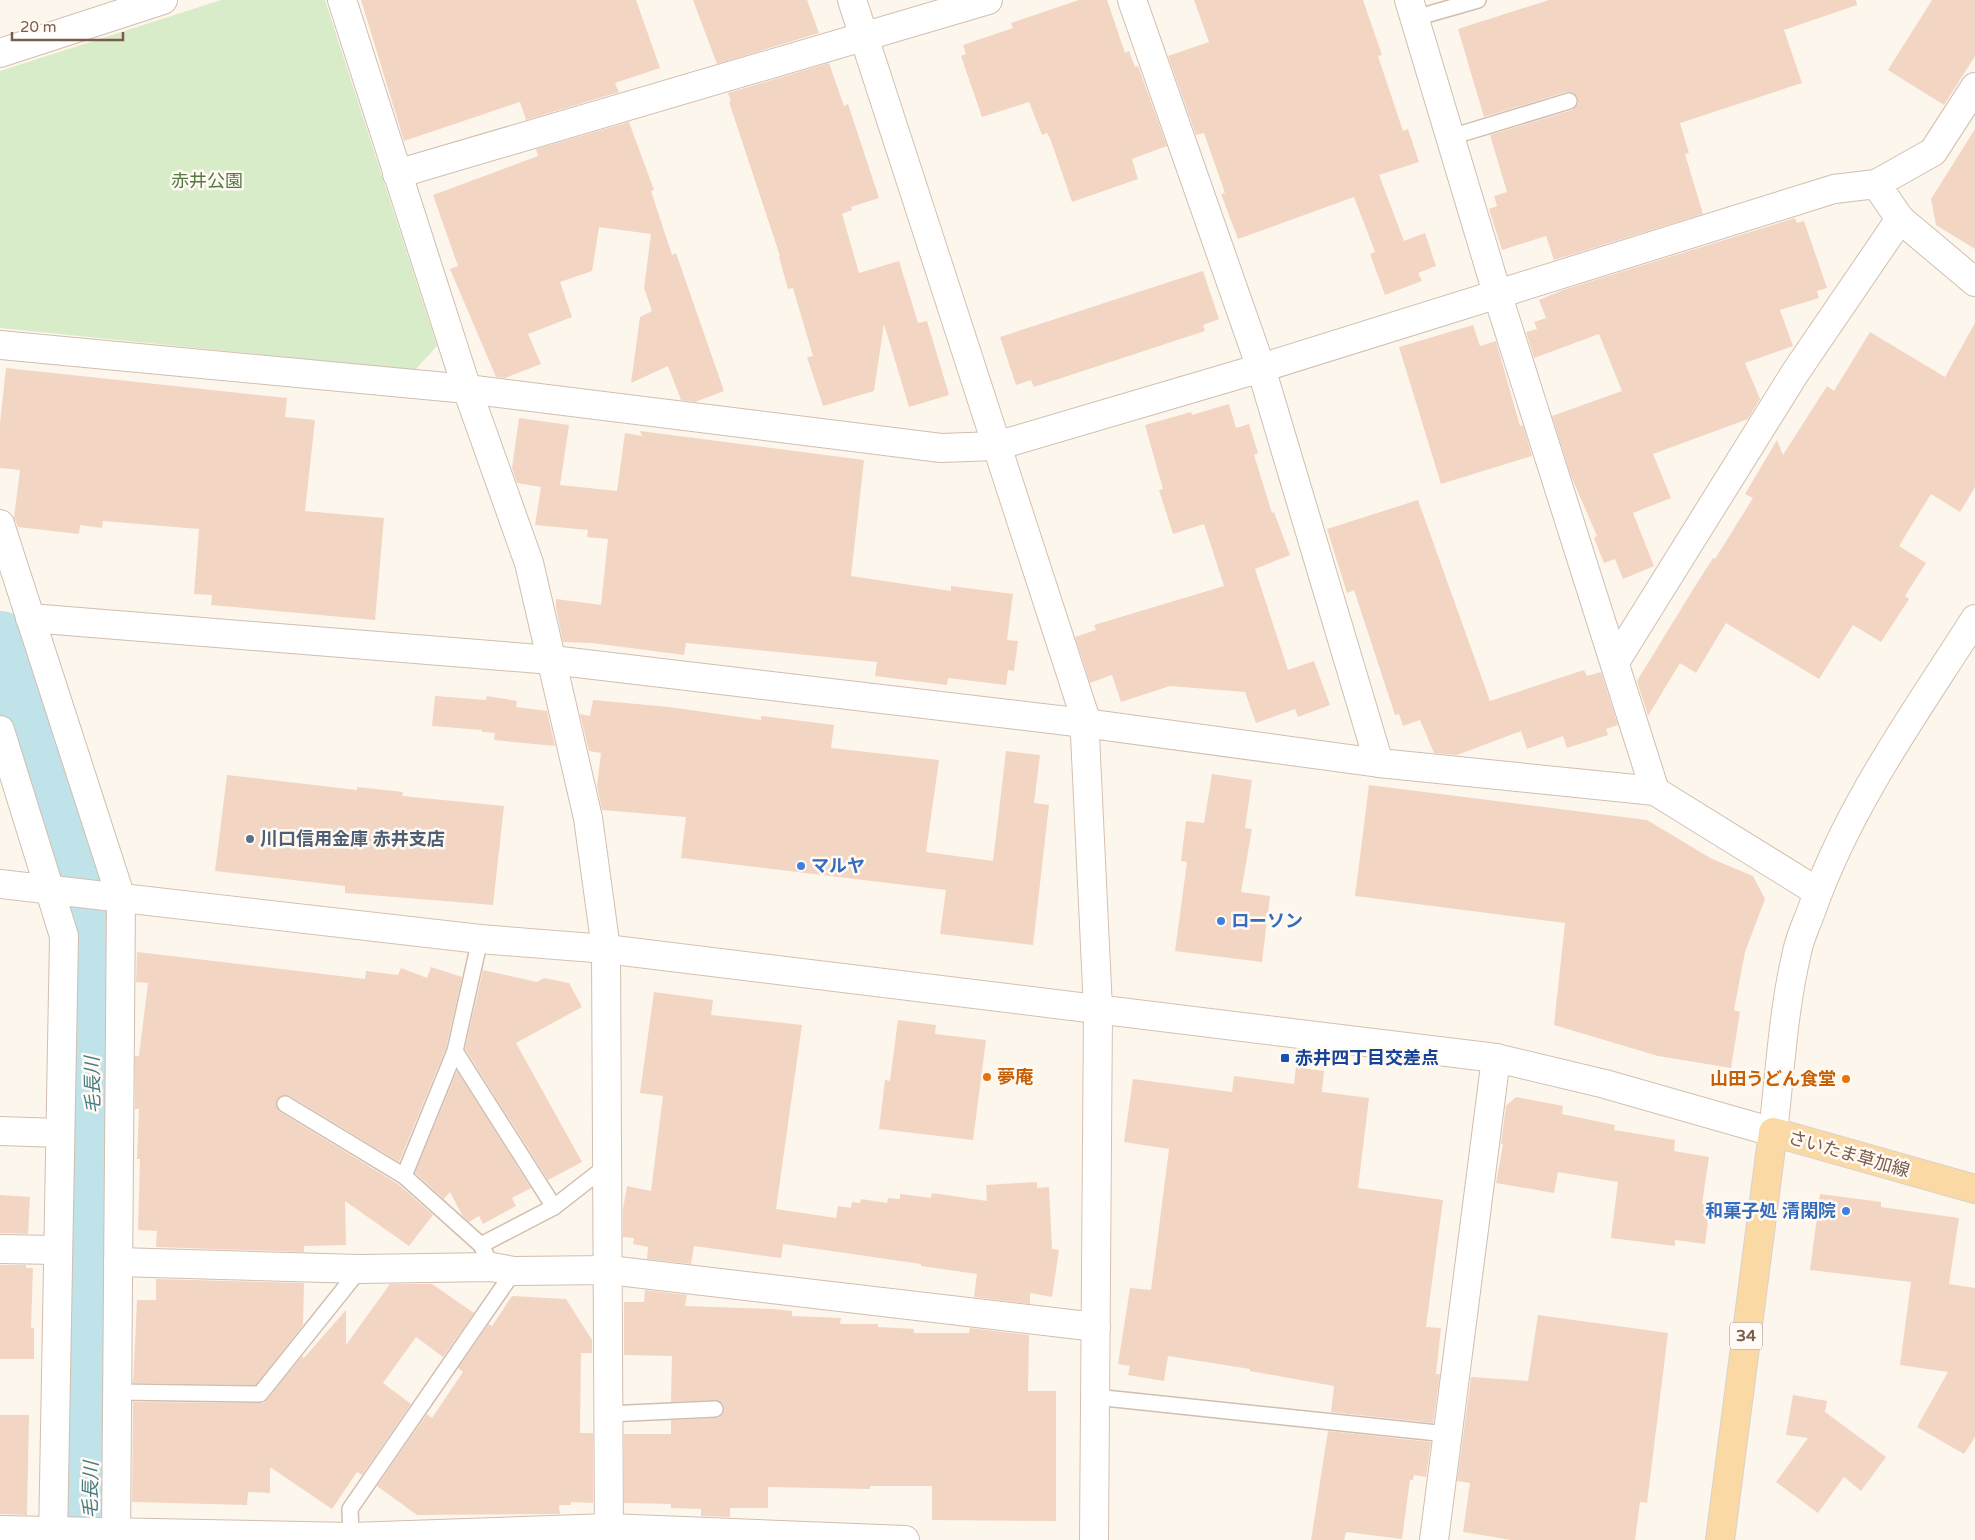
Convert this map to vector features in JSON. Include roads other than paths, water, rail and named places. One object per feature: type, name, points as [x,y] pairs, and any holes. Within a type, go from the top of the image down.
[{"type":"main road","name":"さいたま草加線","points":[[1720,1540],[1773,1132],[1975,1189]]},
{"type":"street","points":[[0,53],[163,0]]},
{"type":"street","points":[[342,0],[467,389],[528,563],[588,818],[606,949],[609,1534]]},
{"type":"street","points":[[852,0],[1084,714],[1098,1009],[1094,1540]]},
{"type":"street","points":[[397,174],[988,0]]},
{"type":"street","points":[[1132,0],[1260,368],[1380,763]]},
{"type":"street","points":[[1412,9],[1452,137],[1497,293],[1655,790]]},
{"type":"street","points":[[0,344],[467,389],[941,448],[996,446],[1260,368],[1834,189],[1876,184],[1933,152],[1975,87]]},
{"type":"street","points":[[1876,184],[1900,219],[1975,282]]},
{"type":"street","points":[[1615,662],[1796,373],[1900,219]]},
{"type":"street","points":[[0,524],[114,898],[118,1392],[111,1535]]},
{"type":"street","points":[[30,618],[552,660],[1084,723],[1380,763],[1655,790],[1818,892]]},
{"type":"street","points":[[0,884],[480,939],[606,949],[1496,1058],[1605,1084],[1773,1132],[1787,1006],[1795,960],[1818,892],[1842,835],[1868,788],[1975,619]]},
{"type":"street","points":[[0,730],[59,892],[64,936],[58,1250],[59,1534]]},
{"type":"street","points":[[1434,1540],[1496,1058]]},
{"type":"street","points":[[0,1131],[60,1133]]},
{"type":"street","points":[[0,1249],[58,1250]]},
{"type":"street","points":[[118,1262],[360,1269],[496,1261],[609,1270],[1096,1327]]},
{"type":"street","points":[[0,1530],[59,1534],[351,1539],[609,1534],[905,1540]]},
{"type":"lane","points":[[1412,9],[1478,0]]},
{"type":"lane","points":[[1452,137],[1569,101]]},
{"type":"lane","points":[[404,1176],[455,1051],[480,939]]},
{"type":"lane","points":[[455,1051],[554,1207]]},
{"type":"lane","points":[[285,1104],[404,1176],[496,1261]]},
{"type":"lane","points":[[351,1539],[350,1509],[496,1261],[554,1207],[608,1165]]},
{"type":"lane","points":[[118,1392],[260,1394],[360,1269]]},
{"type":"lane","points":[[1095,1397],[1447,1434]]},
{"type":"lane","points":[[608,1414],[715,1409]]},
{"type":"waterway","name":"毛長川","points":[[0,645],[50,796],[92,939],[94,1068],[91,1086],[94,1192],[90,1540]]},
{"type":"place","name":"川口信用金庫 赤井支店","points":[[250,839]]},
{"type":"place","name":"マルヤ","points":[[801,866]]},
{"type":"place","name":"ローソン","points":[[1221,921]]},
{"type":"place","name":"赤井四丁目交差点","points":[[1285,1058]]},
{"type":"place","name":"夢庵","points":[[987,1077]]},
{"type":"place","name":"山田うどん食堂","points":[[1846,1079]]},
{"type":"place","name":"和菓子処 清閑院","points":[[1846,1211]]},
{"type":"park label","name":"赤井公園","points":[[207,181]]}]
